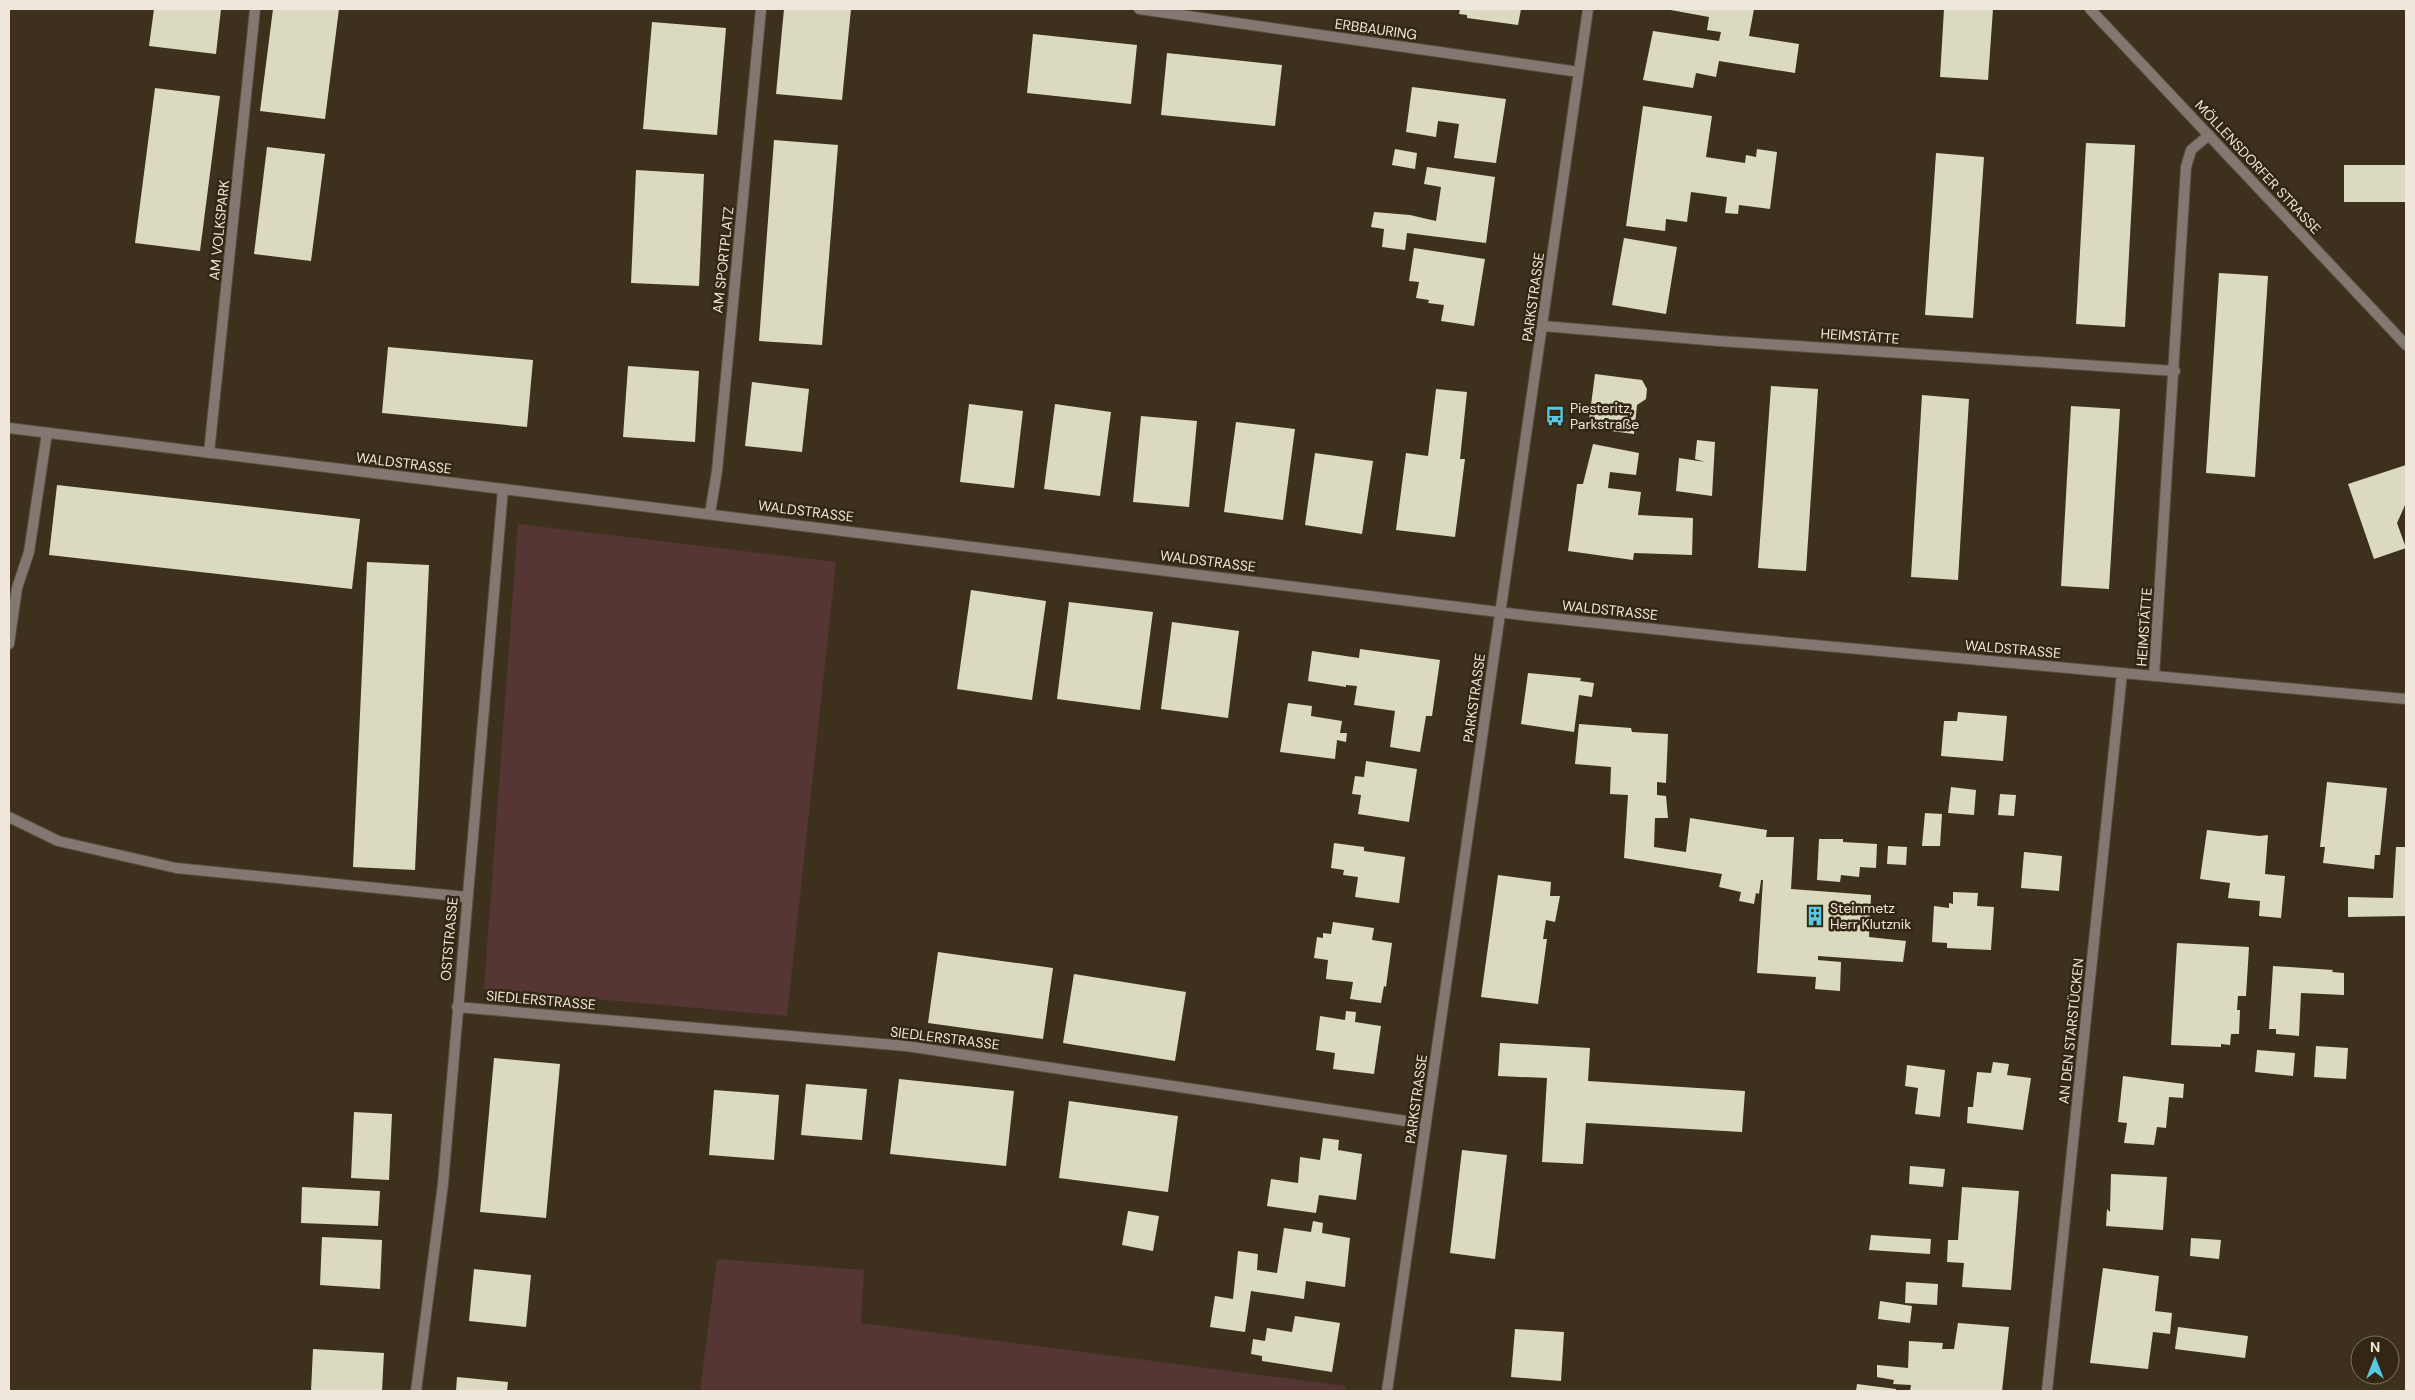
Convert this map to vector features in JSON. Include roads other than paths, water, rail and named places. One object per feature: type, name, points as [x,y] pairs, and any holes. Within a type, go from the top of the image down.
[{"type":"street","name":"AM VOLKSPARK","points":[[209,453],[255,9]]},
{"type":"street","name":"AM SPORTPLATZ","points":[[710,513],[718,461],[761,9]]},
{"type":"street","name":"ERBBAURING","points":[[1138,9],[1579,72]]},
{"type":"street","name":"PARKSTRASSE","points":[[1387,1391],[1588,9]]},
{"type":"street","name":"MÖLLENSDORFER STRASSE","points":[[2090,9],[2406,345]]},
{"type":"street","name":"HEIMSTÄTTE","points":[[2154,676],[2175,371],[2186,167],[2192,150],[2209,135]]},
{"type":"street","name":"HEIMSTÄTTE","points":[[1543,326],[1719,341],[2175,371]]},
{"type":"street","name":"WALDSTRASSE","points":[[9,428],[1500,612],[1738,638],[2406,699]]},
{"type":"street","points":[[9,644],[17,588],[28,552],[47,433]]},
{"type":"street","name":"OSTSTRASSE","points":[[416,1391],[443,1184],[456,1006],[503,489]]},
{"type":"street","name":"AN DEN STARSTÜCKEN","points":[[2048,1391],[2122,673]]},
{"type":"street","points":[[9,817],[58,841],[176,868],[467,897]]},
{"type":"street","name":"SIEDLERSTRASSE","points":[[456,1006],[915,1047],[1426,1124]]},
{"type":"place","name":"Piesteritz, Parkstraße","points":[[1555,416]]},
{"type":"place","name":"Steinmetz Herr Klutznik","points":[[1815,916]]}]
